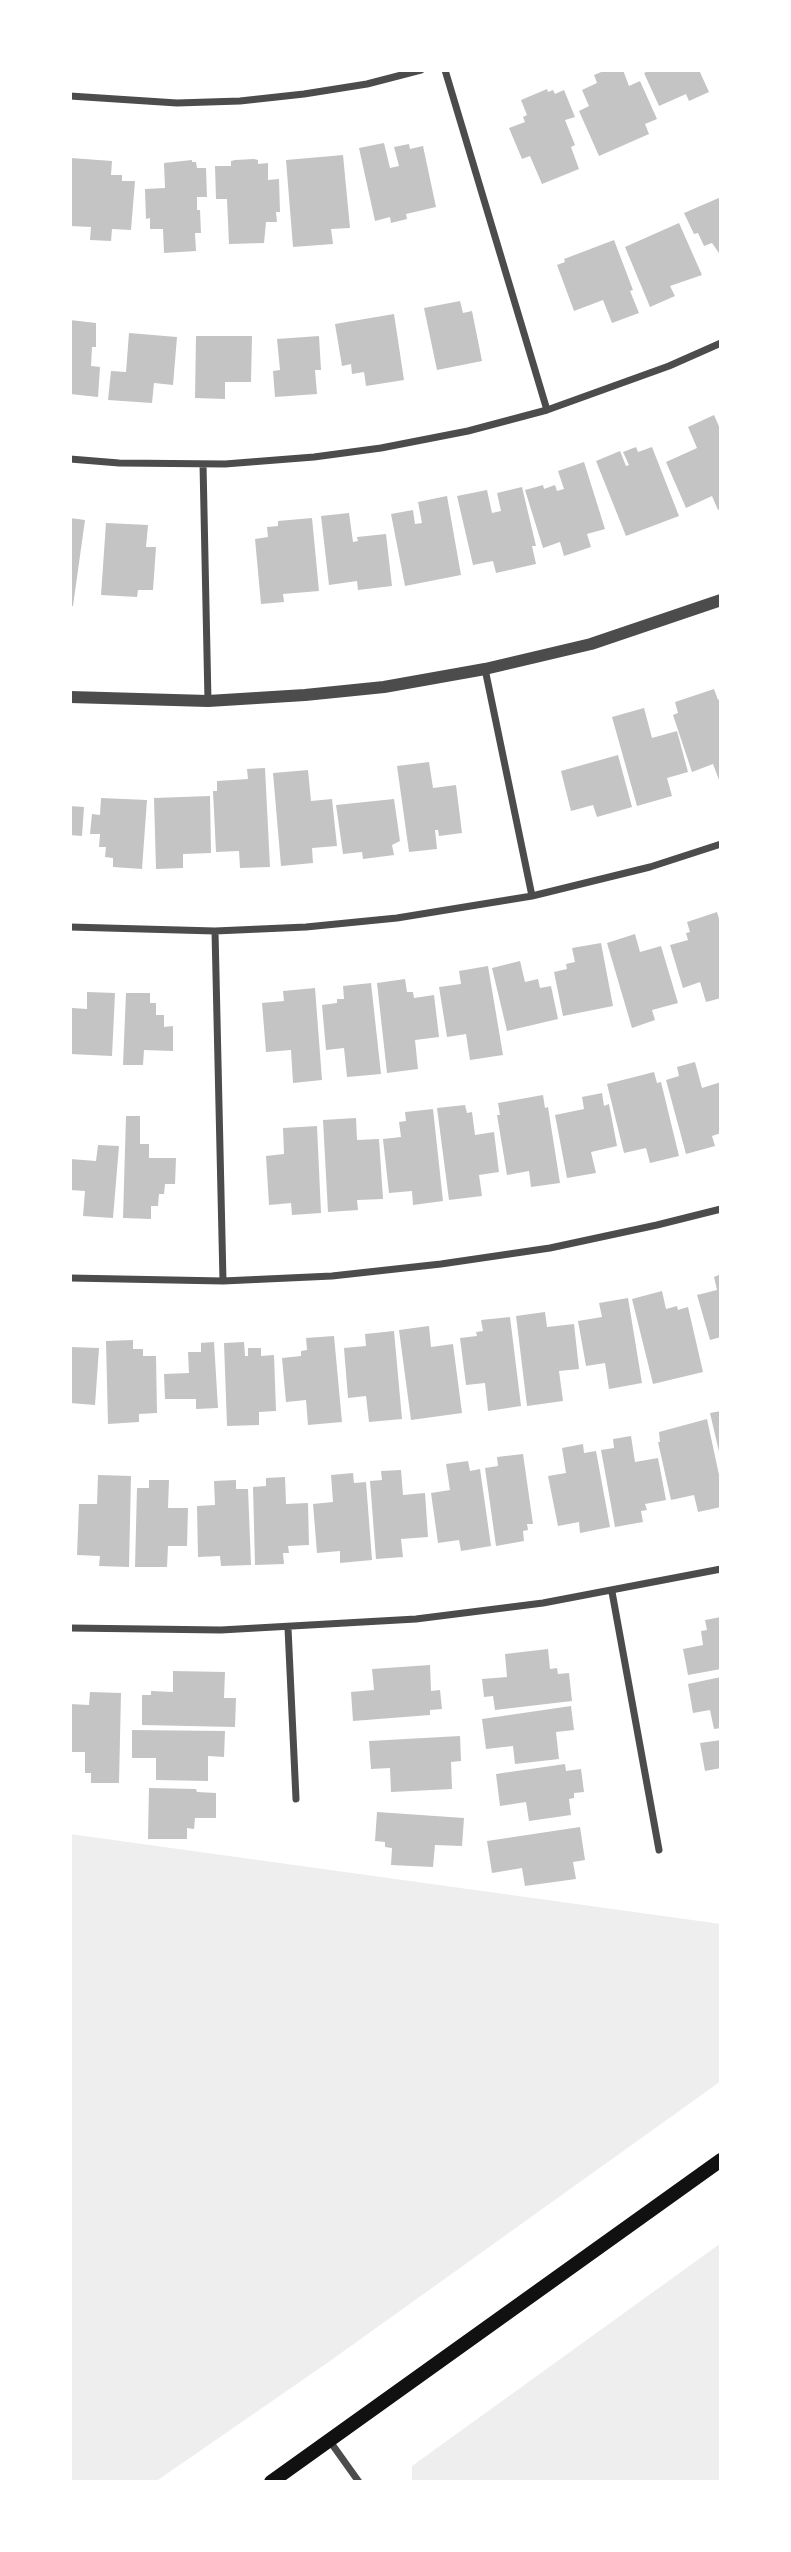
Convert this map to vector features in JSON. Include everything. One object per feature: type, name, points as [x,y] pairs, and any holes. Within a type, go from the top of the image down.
[{"type":"main road","points":[[271,2482],[721,2160]]},
{"type":"street","points":[[70,96],[177,103],[240,101],[355,86],[421,70]]},
{"type":"street","points":[[445,70],[547,410]]},
{"type":"street","points":[[70,459],[119,463],[203,464],[314,457],[381,448],[468,431],[547,410],[657,371],[721,343]]},
{"type":"street","points":[[203,464],[208,701]]},
{"type":"street","points":[[70,697],[208,701],[358,690],[485,670],[591,644],[721,600]]},
{"type":"street","points":[[485,670],[532,896]]},
{"type":"street","points":[[70,928],[215,931],[306,927],[397,918],[532,896],[650,867],[721,844]]},
{"type":"street","points":[[215,931],[223,1281]]},
{"type":"street","points":[[70,1278],[223,1281],[332,1276],[550,1248],[657,1226],[721,1209]]},
{"type":"street","points":[[70,1628],[221,1630],[416,1619],[612,1592],[721,1569]]},
{"type":"street","points":[[612,1592],[659,1850]]},
{"type":"street","points":[[288,1628],[296,1799]]},
{"type":"street","points":[[329,2440],[359,2482]]},
{"type":"shaded area","points":[[70,1834],[721,1924],[721,2081],[330,2361],[155,2482],[70,2482]]},
{"type":"shaded area","points":[[721,2243],[721,2482],[412,2482],[412,2466]]},
{"type":"building","points":[[606,70],[623,70],[629,86],[640,81],[657,119],[645,124],[649,134],[599,156],[579,111],[589,106],[582,90],[597,83],[594,75]]},
{"type":"building","points":[[651,70],[699,70],[709,92],[689,101],[686,94],[659,106],[644,73]]},
{"type":"building","points":[[547,89],[548,92],[553,90],[555,94],[564,90],[575,117],[565,120],[575,145],[571,147],[579,169],[542,184],[530,156],[522,159],[509,128],[525,122],[523,117],[527,115],[521,100]]},
{"type":"building","points":[[384,143],[390,168],[399,166],[394,147],[409,144],[410,149],[423,146],[436,207],[406,214],[407,219],[391,223],[390,217],[375,221],[359,148]]},
{"type":"building","points":[[343,155],[350,228],[331,229],[333,244],[293,247],[286,160]]},
{"type":"building","points":[[71,158],[112,161],[111,175],[122,175],[122,181],[135,181],[131,230],[112,229],[111,241],[90,240],[91,227],[70,226]]},
{"type":"building","points":[[192,160],[196,162],[197,168],[206,168],[207,197],[197,197],[201,233],[195,233],[196,251],[164,253],[163,229],[150,229],[150,218],[146,219],[145,189],[165,188],[164,163]]},
{"type":"building","points":[[258,160],[258,164],[268,163],[268,180],[279,179],[280,212],[276,212],[277,222],[266,222],[264,243],[229,244],[227,199],[216,199],[215,166],[231,166],[231,161]]},
{"type":"building","points":[[721,197],[721,256],[712,243],[704,246],[698,233],[694,234],[684,213]]},
{"type":"building","points":[[679,223],[702,275],[670,286],[675,296],[650,307],[625,247]]},
{"type":"building","points":[[614,240],[639,313],[612,323],[603,300],[574,311],[557,265],[565,262],[564,259]]},
{"type":"building","points":[[460,301],[463,313],[472,311],[482,361],[437,370],[424,308]]},
{"type":"building","points":[[394,314],[404,380],[366,386],[364,372],[352,374],[351,364],[342,366],[335,324]]},
{"type":"building","points":[[70,320],[96,323],[96,347],[92,347],[91,366],[100,367],[98,397],[70,394]]},
{"type":"building","points":[[129,333],[177,337],[173,385],[154,383],[152,403],[108,400],[111,371],[126,372]]},
{"type":"building","points":[[196,336],[252,336],[251,382],[225,382],[225,399],[195,398]]},
{"type":"building","points":[[319,336],[321,370],[315,370],[317,394],[275,397],[273,371],[280,370],[277,339]]},
{"type":"building","points":[[714,415],[721,431],[721,508],[718,510],[712,496],[686,508],[666,462],[697,448],[688,427]]},
{"type":"building","points":[[636,447],[638,452],[652,447],[679,516],[626,536],[596,461],[620,451],[626,466],[629,465],[623,452]]},
{"type":"building","points":[[584,462],[605,529],[587,534],[591,547],[564,556],[560,542],[543,548],[525,490],[543,485],[544,489],[555,485],[557,491],[564,489],[558,471]]},
{"type":"building","points":[[522,487],[536,546],[532,546],[536,564],[496,573],[493,561],[473,565],[457,496],[487,490],[492,513],[501,511],[497,493]]},
{"type":"building","points":[[447,496],[461,575],[405,586],[391,514],[413,510],[415,524],[422,523],[418,502]]},
{"type":"building","points":[[349,513],[353,542],[358,541],[357,537],[386,534],[392,586],[358,590],[357,581],[329,585],[321,516]]},
{"type":"building","points":[[70,518],[85,520],[73,606],[70,606]]},
{"type":"building","points":[[312,518],[319,591],[283,594],[284,602],[261,604],[255,539],[268,537],[267,527],[278,526],[278,521]]},
{"type":"building","points":[[106,523],[148,525],[146,547],[156,547],[153,590],[138,590],[137,597],[101,595]]},
{"type":"building","points":[[714,689],[718,700],[721,698],[719,780],[713,764],[692,772],[673,715],[678,713],[675,702]]},
{"type":"building","points":[[644,708],[652,738],[677,731],[688,772],[667,778],[672,796],[637,806],[612,717]]},
{"type":"building","points":[[618,755],[632,807],[597,817],[593,805],[571,811],[561,771]]},
{"type":"building","points":[[429,762],[433,788],[456,785],[462,833],[439,836],[438,830],[435,830],[437,849],[409,852],[397,766]]},
{"type":"building","points":[[265,768],[270,867],[240,868],[239,851],[216,852],[213,791],[217,791],[217,781],[248,779],[247,769]]},
{"type":"building","points":[[308,770],[311,801],[332,799],[337,846],[312,848],[313,863],[281,866],[273,773]]},
{"type":"building","points":[[210,796],[211,853],[183,854],[183,868],[156,869],[154,798]]},
{"type":"building","points":[[101,798],[147,800],[142,869],[113,867],[113,858],[105,857],[106,847],[99,847],[100,834],[90,834],[92,814],[100,815]]},
{"type":"building","points":[[394,799],[400,841],[392,845],[394,855],[363,859],[362,852],[343,854],[336,805]]},
{"type":"building","points":[[70,806],[84,807],[82,836],[70,835]]},
{"type":"building","points":[[717,912],[721,925],[721,998],[706,1002],[700,982],[683,988],[670,945],[688,940],[686,933],[690,932],[687,922]]},
{"type":"building","points":[[635,934],[640,952],[661,946],[678,1003],[652,1010],[655,1020],[632,1028],[607,943]]},
{"type":"building","points":[[601,943],[613,1006],[563,1016],[554,972],[567,969],[566,964],[575,962],[572,948]]},
{"type":"building","points":[[520,961],[525,982],[538,979],[540,988],[551,986],[558,1019],[507,1031],[492,968]]},
{"type":"building","points":[[488,966],[503,1055],[470,1060],[466,1034],[447,1037],[439,987],[461,984],[459,971]]},
{"type":"building","points":[[405,979],[407,992],[413,992],[414,998],[434,995],[439,1037],[415,1040],[418,1069],[387,1073],[377,983]]},
{"type":"building","points":[[371,983],[381,1074],[347,1077],[344,1048],[326,1050],[322,1005],[344,999],[343,986]]},
{"type":"building","points":[[315,988],[322,1080],[293,1083],[291,1050],[266,1052],[262,1003],[284,1001],[283,991]]},
{"type":"building","points":[[87,992],[115,993],[112,1056],[70,1054],[72,1008],[87,1009]]},
{"type":"building","points":[[126,993],[150,993],[150,1003],[156,1003],[156,1015],[164,1015],[164,1027],[173,1026],[173,1051],[144,1050],[143,1065],[123,1065]]},
{"type":"building","points":[[695,1062],[702,1088],[721,1082],[721,1133],[712,1136],[715,1146],[686,1154],[666,1080],[679,1076],[677,1067]]},
{"type":"building","points":[[654,1072],[657,1083],[661,1082],[679,1156],[650,1163],[646,1148],[624,1153],[607,1084]]},
{"type":"building","points":[[602,1093],[604,1106],[609,1104],[617,1146],[591,1152],[596,1173],[567,1178],[555,1115],[584,1109],[582,1097]]},
{"type":"building","points":[[543,1095],[545,1108],[548,1107],[560,1183],[531,1187],[529,1171],[507,1175],[497,1115],[500,1115],[498,1103]]},
{"type":"building","points":[[465,1105],[467,1113],[472,1112],[475,1135],[494,1132],[499,1172],[479,1175],[482,1196],[449,1200],[437,1108]]},
{"type":"building","points":[[433,1109],[443,1201],[413,1205],[412,1191],[389,1193],[383,1139],[401,1137],[399,1122],[406,1121],[405,1112]]},
{"type":"building","points":[[126,1116],[140,1116],[140,1144],[149,1144],[149,1158],[176,1158],[175,1184],[165,1184],[164,1194],[159,1194],[158,1206],[151,1206],[151,1219],[123,1218]]},
{"type":"building","points":[[356,1118],[357,1140],[379,1139],[383,1199],[357,1200],[358,1210],[328,1212],[323,1120]]},
{"type":"building","points":[[317,1126],[321,1213],[292,1215],[291,1203],[269,1205],[266,1156],[284,1154],[283,1128]]},
{"type":"building","points":[[98,1145],[119,1146],[113,1218],[83,1216],[85,1191],[70,1190],[70,1159],[96,1161]]},
{"type":"building","points":[[721,1274],[721,1337],[710,1340],[697,1295],[717,1290],[714,1277]]},
{"type":"building","points":[[662,1291],[666,1309],[688,1307],[703,1372],[653,1384],[632,1299]]},
{"type":"building","points":[[628,1298],[642,1383],[609,1389],[605,1363],[586,1366],[578,1321],[602,1317],[599,1303]]},
{"type":"building","points":[[545,1312],[547,1327],[574,1324],[579,1369],[559,1371],[563,1401],[527,1406],[516,1316]]},
{"type":"building","points":[[510,1317],[521,1406],[488,1411],[485,1383],[466,1385],[460,1338],[477,1336],[476,1332],[483,1331],[481,1320]]},
{"type":"building","points":[[429,1326],[431,1347],[453,1344],[462,1413],[411,1420],[399,1330]]},
{"type":"building","points":[[394,1331],[402,1419],[369,1422],[366,1396],[348,1398],[344,1348],[366,1346],[365,1334]]},
{"type":"building","points":[[334,1336],[342,1422],[308,1425],[306,1400],[286,1402],[282,1358],[301,1356],[301,1351],[307,1350],[306,1338]]},
{"type":"building","points":[[133,1340],[133,1349],[143,1349],[143,1356],[156,1356],[157,1413],[139,1414],[139,1422],[108,1424],[106,1341]]},
{"type":"building","points":[[214,1342],[218,1408],[196,1409],[196,1399],[165,1399],[164,1374],[189,1373],[188,1352],[201,1352],[201,1343]]},
{"type":"building","points":[[244,1342],[245,1356],[248,1356],[248,1348],[261,1348],[261,1356],[274,1355],[276,1411],[259,1412],[259,1425],[227,1426],[224,1343]]},
{"type":"building","points":[[70,1347],[99,1348],[95,1405],[70,1403]]},
{"type":"building","points":[[721,1411],[721,1455],[720,1456],[710,1413]]},
{"type":"building","points":[[707,1419],[721,1484],[721,1507],[698,1512],[694,1495],[671,1500],[658,1442],[659,1432]]},
{"type":"building","points":[[631,1436],[635,1462],[658,1458],[666,1500],[645,1504],[647,1510],[641,1511],[643,1522],[615,1527],[601,1450],[614,1448],[613,1439]]},
{"type":"building","points":[[583,1444],[584,1453],[596,1451],[610,1527],[580,1533],[579,1522],[558,1526],[548,1476],[566,1473],[562,1448]]},
{"type":"building","points":[[523,1454],[533,1524],[527,1524],[528,1530],[523,1531],[524,1541],[496,1546],[485,1468],[498,1466],[497,1457]]},
{"type":"building","points":[[468,1461],[470,1471],[480,1469],[491,1546],[461,1551],[459,1540],[438,1543],[431,1493],[450,1490],[446,1464]]},
{"type":"building","points":[[401,1470],[403,1495],[425,1493],[428,1537],[401,1539],[403,1557],[376,1559],[370,1481],[382,1480],[381,1471]]},
{"type":"building","points":[[353,1473],[354,1483],[366,1482],[372,1560],[340,1563],[340,1551],[317,1553],[313,1504],[333,1502],[331,1475]]},
{"type":"building","points":[[98,1475],[131,1476],[129,1567],[99,1566],[100,1556],[77,1555],[79,1504],[97,1504]]},
{"type":"building","points":[[285,1477],[286,1504],[308,1503],[309,1545],[288,1546],[289,1553],[283,1553],[284,1564],[255,1565],[253,1487],[266,1486],[266,1478]]},
{"type":"building","points":[[149,1480],[169,1480],[168,1508],[188,1508],[187,1546],[168,1546],[167,1567],[135,1567],[137,1488],[149,1488]]},
{"type":"building","points":[[236,1480],[236,1489],[248,1489],[251,1565],[221,1566],[220,1556],[198,1557],[197,1506],[215,1505],[214,1481]]},
{"type":"building","points":[[721,1617],[721,1669],[688,1675],[683,1649],[703,1645],[701,1631],[707,1630],[705,1620]]},
{"type":"building","points":[[548,1649],[550,1669],[557,1668],[558,1674],[569,1673],[572,1701],[495,1710],[493,1696],[484,1697],[482,1679],[507,1677],[505,1654]]},
{"type":"building","points":[[430,1665],[431,1691],[440,1690],[442,1709],[430,1710],[430,1715],[353,1721],[351,1692],[374,1690],[372,1669]]},
{"type":"building","points":[[173,1671],[225,1672],[224,1698],[236,1698],[235,1727],[142,1725],[142,1695],[151,1695],[151,1691],[173,1692]]},
{"type":"building","points":[[721,1677],[721,1728],[714,1729],[710,1710],[693,1713],[688,1684]]},
{"type":"building","points":[[90,1692],[121,1693],[119,1783],[91,1783],[91,1773],[85,1773],[85,1752],[70,1752],[70,1704],[89,1705]]},
{"type":"building","points":[[571,1706],[574,1730],[556,1732],[559,1759],[515,1764],[513,1746],[486,1749],[482,1719]]},
{"type":"building","points":[[132,1730],[225,1731],[224,1757],[208,1756],[208,1781],[156,1780],[156,1758],[132,1758]]},
{"type":"building","points":[[460,1736],[461,1761],[451,1762],[452,1789],[391,1792],[390,1768],[371,1769],[369,1741]]},
{"type":"building","points":[[721,1740],[721,1768],[705,1771],[700,1743]]},
{"type":"building","points":[[565,1764],[566,1771],[581,1769],[584,1792],[574,1793],[574,1798],[569,1799],[571,1815],[529,1821],[526,1802],[500,1806],[496,1774]]},
{"type":"building","points":[[149,1788],[196,1789],[197,1792],[216,1793],[216,1818],[195,1818],[194,1829],[187,1828],[187,1839],[148,1839]]},
{"type":"building","points":[[377,1812],[464,1818],[462,1846],[435,1845],[433,1867],[391,1865],[392,1848],[385,1847],[385,1842],[375,1841]]},
{"type":"building","points":[[580,1827],[585,1860],[573,1862],[576,1879],[525,1886],[522,1868],[492,1873],[487,1841]]}]
